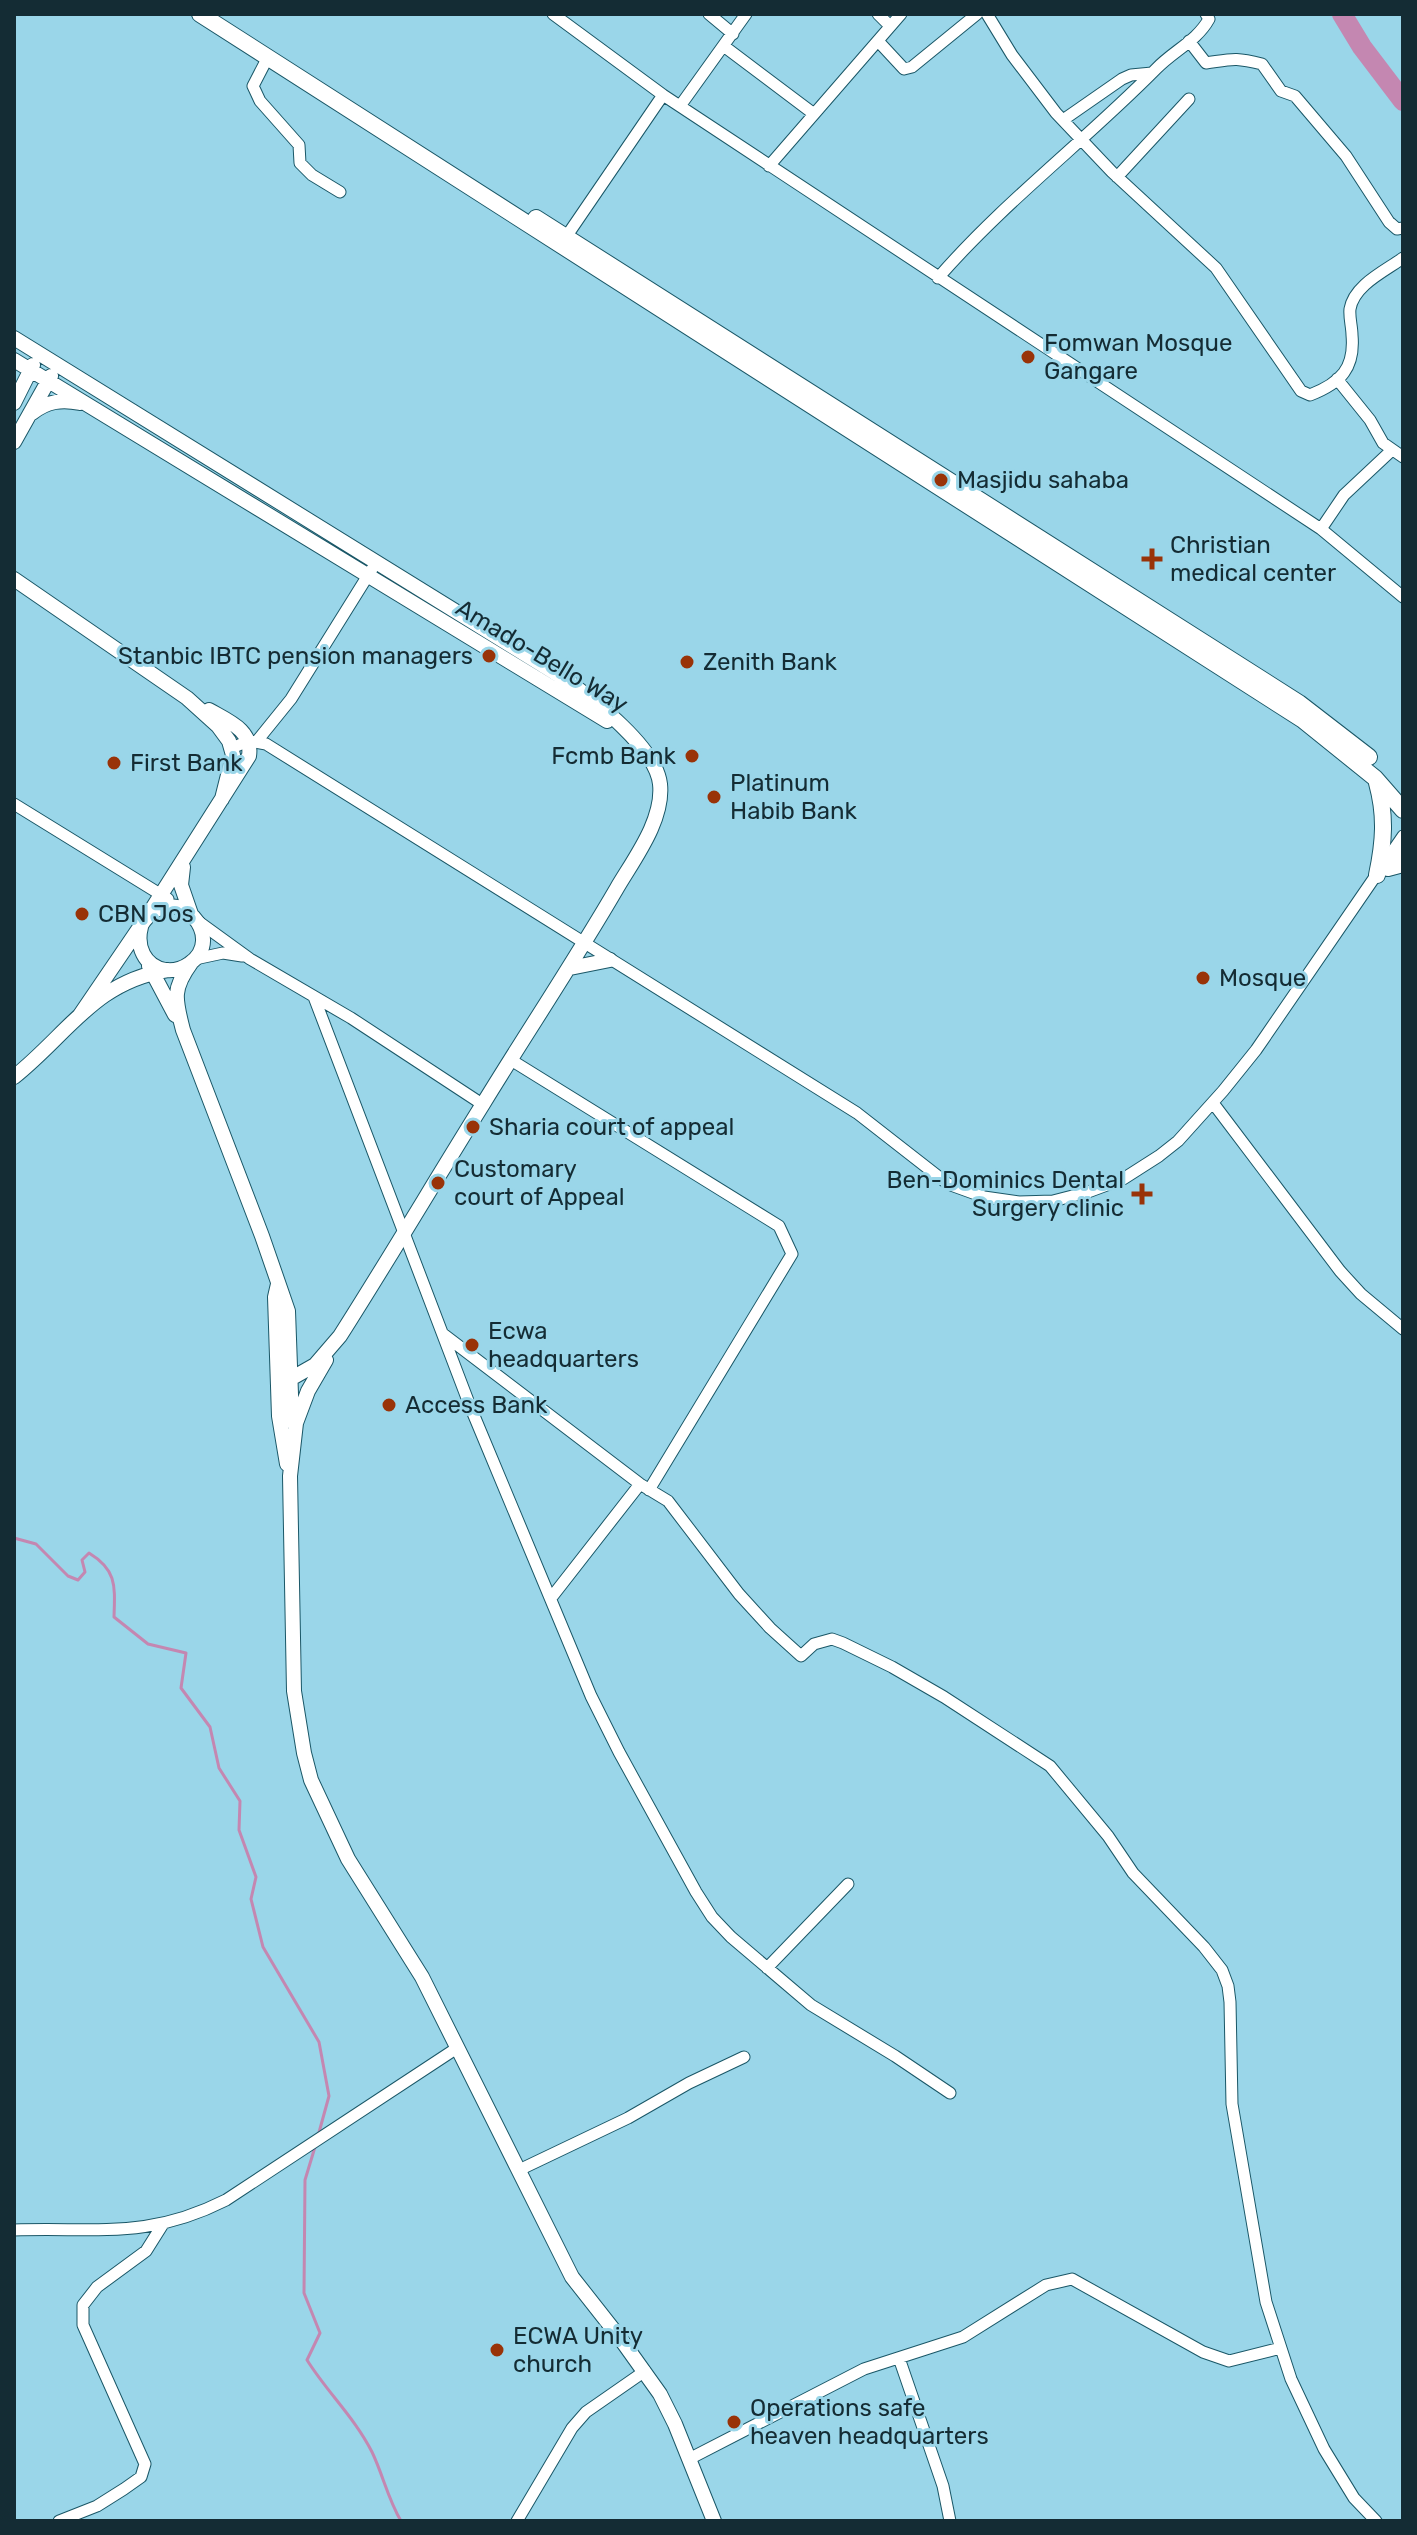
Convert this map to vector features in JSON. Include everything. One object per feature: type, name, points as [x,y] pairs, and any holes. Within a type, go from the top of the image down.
[{"type":"highway","points":[[200,14],[1303,720],[1375,778],[1403,810]]},
{"type":"highway","points":[[221,14],[1299,703],[1347,738],[1403,793]]},
{"type":"highway","points":[[1375,778],[1383,803],[1389,869]]},
{"type":"main road","name":"Amado-Bello Way","points":[[14,338],[565,679],[589,696],[628,733]]},
{"type":"main road","points":[[14,401],[39,354]]},
{"type":"main road","name":"Amado-Bello Way","points":[[14,360],[628,733]]},
{"type":"main road","points":[[14,442],[48,381],[60,366]]},
{"type":"main road","points":[[14,382],[14,401]]},
{"type":"main road","points":[[29,416],[48,403],[68,401],[86,405]]},
{"type":"main road","points":[[14,579],[187,698],[235,724],[253,741],[245,765],[80,1015]]},
{"type":"main road","points":[[187,698],[218,726],[232,748],[233,763],[222,799]]},
{"type":"main road","points":[[628,733],[653,763],[660,783],[657,810],[642,843],[585,945],[482,1104],[340,1336],[308,1391],[296,1423],[290,1476],[294,1691],[311,1780],[335,1835],[422,1977],[572,2277],[645,2371],[666,2407],[714,2521]]},
{"type":"main road","points":[[183,1030],[176,993],[181,977],[202,944],[181,885],[185,858]]},
{"type":"main road","points":[[191,915],[162,907],[144,921],[139,943],[183,1030],[288,1311],[292,1450]]},
{"type":"main road","points":[[146,958],[158,968],[169,970]]},
{"type":"main road","points":[[570,968],[610,960]]},
{"type":"main road","points":[[14,1077],[114,987],[153,973],[180,969],[193,961]]},
{"type":"main road","points":[[278,1284],[275,1297],[278,1386],[282,1443],[290,1476]]},
{"type":"main road","points":[[278,1386],[315,1365],[340,1336]]},
{"type":"street","points":[[553,14],[663,95],[1321,529],[1403,597]]},
{"type":"street","points":[[709,14],[733,34]]},
{"type":"street","points":[[680,106],[746,14]]},
{"type":"street","points":[[878,14],[890,26]]},
{"type":"street","points":[[769,166],[901,14]]},
{"type":"street","points":[[878,41],[904,69],[912,67],[977,14]]},
{"type":"street","points":[[987,14],[1012,55],[1081,140],[1216,268],[1301,391],[1310,395],[1337,379],[1352,363],[1350,308],[1361,288],[1403,258]]},
{"type":"street","points":[[938,278],[969,242],[1152,73],[1202,32],[1209,19],[1206,14]]},
{"type":"street","points":[[1189,41],[1206,63],[1239,58],[1262,64],[1281,91],[1298,100],[1346,156],[1389,222],[1397,229],[1403,228]]},
{"type":"street","points":[[725,47],[814,114]]},
{"type":"street","points":[[268,57],[253,86],[260,101],[299,145],[300,163],[305,169],[340,192]]},
{"type":"street","points":[[1063,120],[1122,79],[1152,73]]},
{"type":"street","points":[[566,237],[663,95]]},
{"type":"street","points":[[1117,177],[1189,99]]},
{"type":"street","points":[[1321,529],[1344,495],[1398,454],[1383,443],[1370,420],[1337,379]]},
{"type":"street","points":[[232,748],[253,741],[291,699],[377,562]]},
{"type":"street","points":[[253,741],[857,1113],[948,1184],[984,1197],[1035,1203],[1105,1187],[1123,1179],[1178,1141],[1256,1050],[1362,898],[1403,851]]},
{"type":"street","points":[[14,804],[161,895],[250,959],[351,1018],[482,1104]]},
{"type":"street","points":[[1389,869],[1403,836]]},
{"type":"street","points":[[193,961],[223,953],[250,959]]},
{"type":"street","points":[[314,997],[470,1406],[591,1696],[696,1892],[731,1937],[811,2005],[950,2093]]},
{"type":"street","points":[[511,1060],[779,1226],[792,1254],[644,1487],[551,1598]]},
{"type":"street","points":[[1213,1103],[1340,1271],[1361,1294],[1403,1329]]},
{"type":"street","points":[[443,1334],[644,1487],[668,1501],[739,1594],[801,1656],[814,1644],[832,1639],[843,1643],[944,1697],[1050,1766],[1108,1836],[1133,1873],[1222,1970],[1229,1994],[1232,2104],[1266,2302],[1291,2379],[1324,2449],[1354,2498],[1376,2521]]},
{"type":"street","points":[[767,1968],[848,1884]]},
{"type":"street","points":[[14,2230],[119,2231],[163,2224],[198,2214],[226,2200],[457,2048]]},
{"type":"street","points":[[519,2170],[628,2118],[689,2083],[744,2057]]},
{"type":"street","points":[[59,2521],[97,2506],[141,2477],[145,2464],[83,2325],[83,2305],[97,2287],[146,2251],[163,2224]]},
{"type":"street","points":[[689,2459],[864,2369],[963,2337],[1046,2285],[1072,2279],[1203,2352],[1229,2361],[1281,2348]]},
{"type":"street","points":[[899,2358],[943,2486],[950,2521]]},
{"type":"street","points":[[517,2521],[572,2428],[586,2412],[645,2371]]},
{"type":"waterway","points":[[1342,14],[1362,47],[1403,101]]},
{"type":"waterway","points":[[14,1538],[36,1544],[68,1576],[78,1580],[85,1572],[82,1560],[89,1553],[98,1559],[112,1580],[114,1617],[148,1644],[186,1653],[181,1688],[210,1727],[219,1768],[240,1801],[239,1830],[256,1877],[251,1899],[263,1947],[319,2042],[329,2096],[318,2136]]},
{"type":"waterway","points":[[315,2147],[305,2180],[304,2293],[320,2333],[307,2360],[365,2440],[401,2521]]},
{"type":"place","name":"Fomwan Mosque Gangare","points":[[1028,357]]},
{"type":"place","name":"Masjidu sahaba","points":[[941,480]]},
{"type":"place","name":"Christian medical center","points":[[1152,559]]},
{"type":"place","name":"Stanbic IBTC pension managers","points":[[489,656]]},
{"type":"place","name":"Zenith Bank","points":[[687,662]]},
{"type":"place","name":"Fcmb Bank","points":[[692,756]]},
{"type":"place","name":"First Bank","points":[[114,763]]},
{"type":"place","name":"Platinum Habib Bank","points":[[714,797]]},
{"type":"place","name":"CBN Jos","points":[[82,914]]},
{"type":"place","name":"Mosque","points":[[1203,978]]},
{"type":"place","name":"Sharia court of appeal","points":[[473,1127]]},
{"type":"place","name":"Customary court of Appeal","points":[[438,1183]]},
{"type":"place","name":"Ben-Dominics Dental Surgery clinic","points":[[1142,1194]]},
{"type":"place","name":"Ecwa headquarters","points":[[472,1345]]},
{"type":"place","name":"Access Bank","points":[[389,1405]]},
{"type":"place","name":"ECWA Unity church","points":[[497,2350]]},
{"type":"place","name":"Operations safe heaven headquarters","points":[[734,2422]]}]
